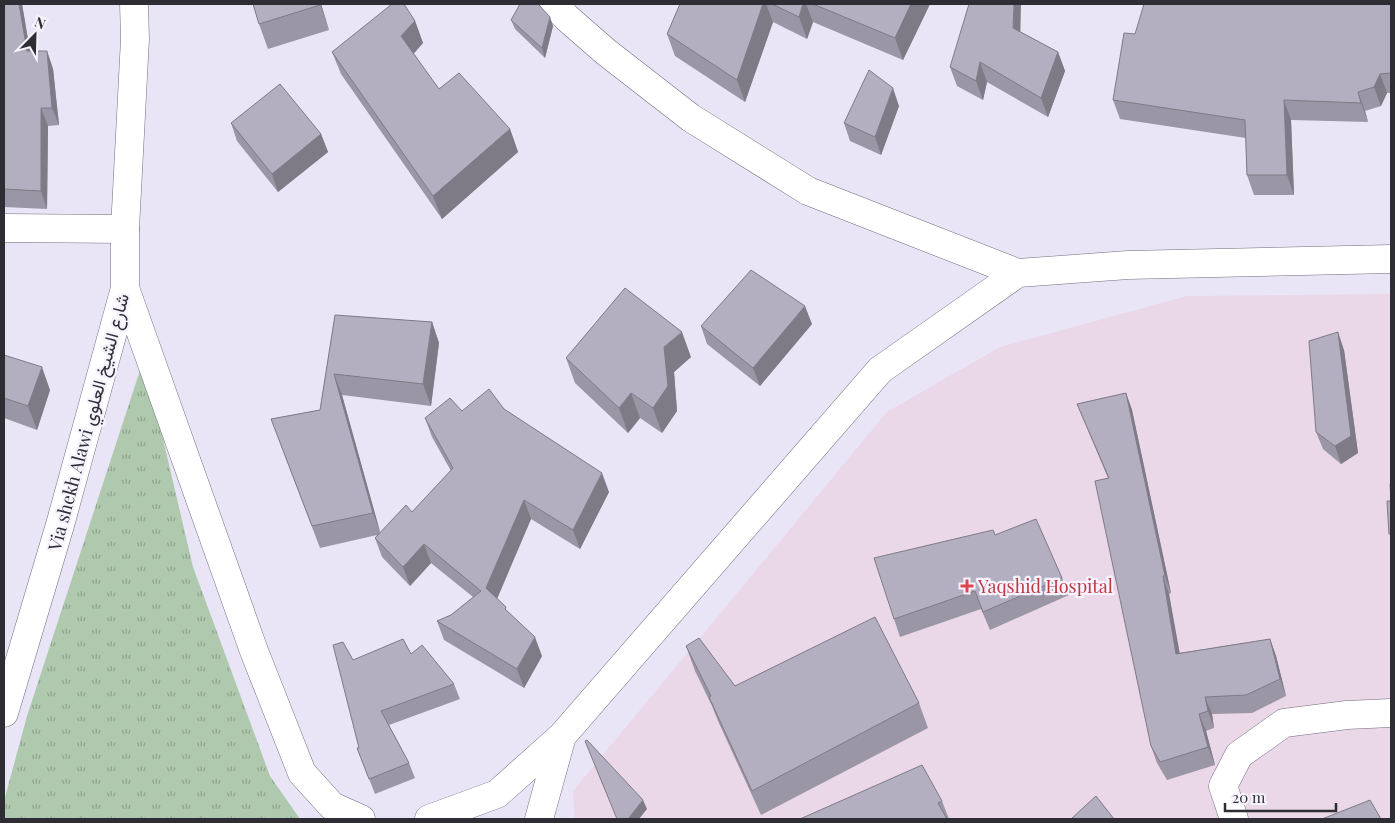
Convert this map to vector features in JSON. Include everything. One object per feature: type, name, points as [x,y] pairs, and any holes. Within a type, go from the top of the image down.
[{"type":"street","name":"Via shekh Alawi شارع الشيخ العلوي","points":[[4,713],[60,525],[125,288],[125,229],[135,39],[134,4]]},
{"type":"street","points":[[554,4],[606,52],[690,118],[808,191],[1018,273],[1128,265],[1391,259]]},
{"type":"street","points":[[4,228],[125,229]]},
{"type":"street","points":[[429,819],[498,794],[562,736],[880,370],[1018,273]]},
{"type":"street","points":[[125,288],[254,651],[302,773],[332,806],[361,819]]},
{"type":"street","points":[[1234,819],[1223,786],[1239,755],[1284,723],[1347,715],[1391,713]]},
{"type":"street","points":[[539,819],[562,736]]},
{"type":"shaded area","points":[[1391,294],[1391,819],[575,819],[573,791],[887,412],[1000,347],[1187,296]]},
{"type":"green space","points":[[144,358],[193,567],[270,776],[300,819],[4,819],[4,801],[27,716]]},
{"type":"building","points":[[4,4],[19,4],[27,51],[47,51],[52,108],[41,108],[41,191],[4,189]]},
{"type":"building","points":[[253,4],[320,4],[320,5],[259,24]]},
{"type":"building","points":[[392,4],[404,4],[415,21],[401,36],[439,89],[459,73],[510,129],[433,196],[332,52]]},
{"type":"building","points":[[520,4],[538,4],[550,17],[542,48],[511,20]]},
{"type":"building","points":[[680,4],[763,4],[737,80],[667,34]]},
{"type":"building","points":[[772,4],[803,4],[799,17]]},
{"type":"building","points":[[813,4],[911,4],[895,38]]},
{"type":"building","points":[[969,4],[1014,4],[1013,28],[1058,52],[1041,98],[980,62],[976,81],[950,67]]},
{"type":"building","points":[[1144,4],[1391,4],[1391,73],[1380,74],[1374,87],[1358,92],[1361,103],[1284,100],[1287,175],[1247,175],[1245,120],[1113,100],[1124,33],[1135,34]]},
{"type":"building","points":[[869,70],[893,88],[875,137],[844,123]]},
{"type":"building","points":[[280,84],[321,134],[272,174],[231,123]]},
{"type":"building","points":[[751,270],[805,306],[753,368],[701,326]]},
{"type":"building","points":[[625,288],[682,332],[664,347],[668,386],[653,408],[631,393],[619,408],[566,358]]},
{"type":"building","points":[[335,315],[432,322],[423,384],[334,374],[373,513],[312,526],[271,419],[320,410]]},
{"type":"building","points":[[1338,332],[1351,436],[1335,446],[1316,432],[1309,341]]},
{"type":"building","points":[[4,355],[42,367],[28,406],[4,398]]},
{"type":"building","points":[[489,389],[504,409],[602,473],[573,530],[524,500],[486,588],[535,637],[517,669],[437,621],[451,615],[481,591],[424,544],[403,567],[375,538],[406,505],[412,512],[453,468],[425,418],[450,398],[462,411]]},
{"type":"building","points":[[1126,393],[1165,576],[1163,576],[1176,654],[1270,639],[1280,679],[1246,695],[1205,697],[1208,711],[1199,714],[1208,747],[1160,762],[1151,746],[1095,481],[1109,478],[1077,404]]},
{"type":"building","points":[[1387,501],[1391,501],[1391,534],[1389,534]]},
{"type":"building","points":[[1036,519],[1062,578],[983,612],[975,591],[894,619],[874,558],[993,530],[995,535]]},
{"type":"building","points":[[875,617],[919,703],[752,791],[709,697],[711,696],[686,646],[699,638],[735,686]]},
{"type":"building","points":[[403,639],[411,654],[422,645],[454,684],[381,711],[409,763],[369,779],[357,748],[359,748],[333,645],[343,642],[353,660]]},
{"type":"building","points":[[587,740],[643,800],[628,819],[617,819],[585,741]]},
{"type":"building","points":[[922,765],[942,801],[938,803],[947,819],[800,819]]},
{"type":"building","points":[[1096,796],[1114,819],[1071,819]]},
{"type":"building","points":[[1370,800],[1381,819],[1322,819]]},
{"type":"place","name":"Yaqshid Hospital","points":[[967,586]]}]
